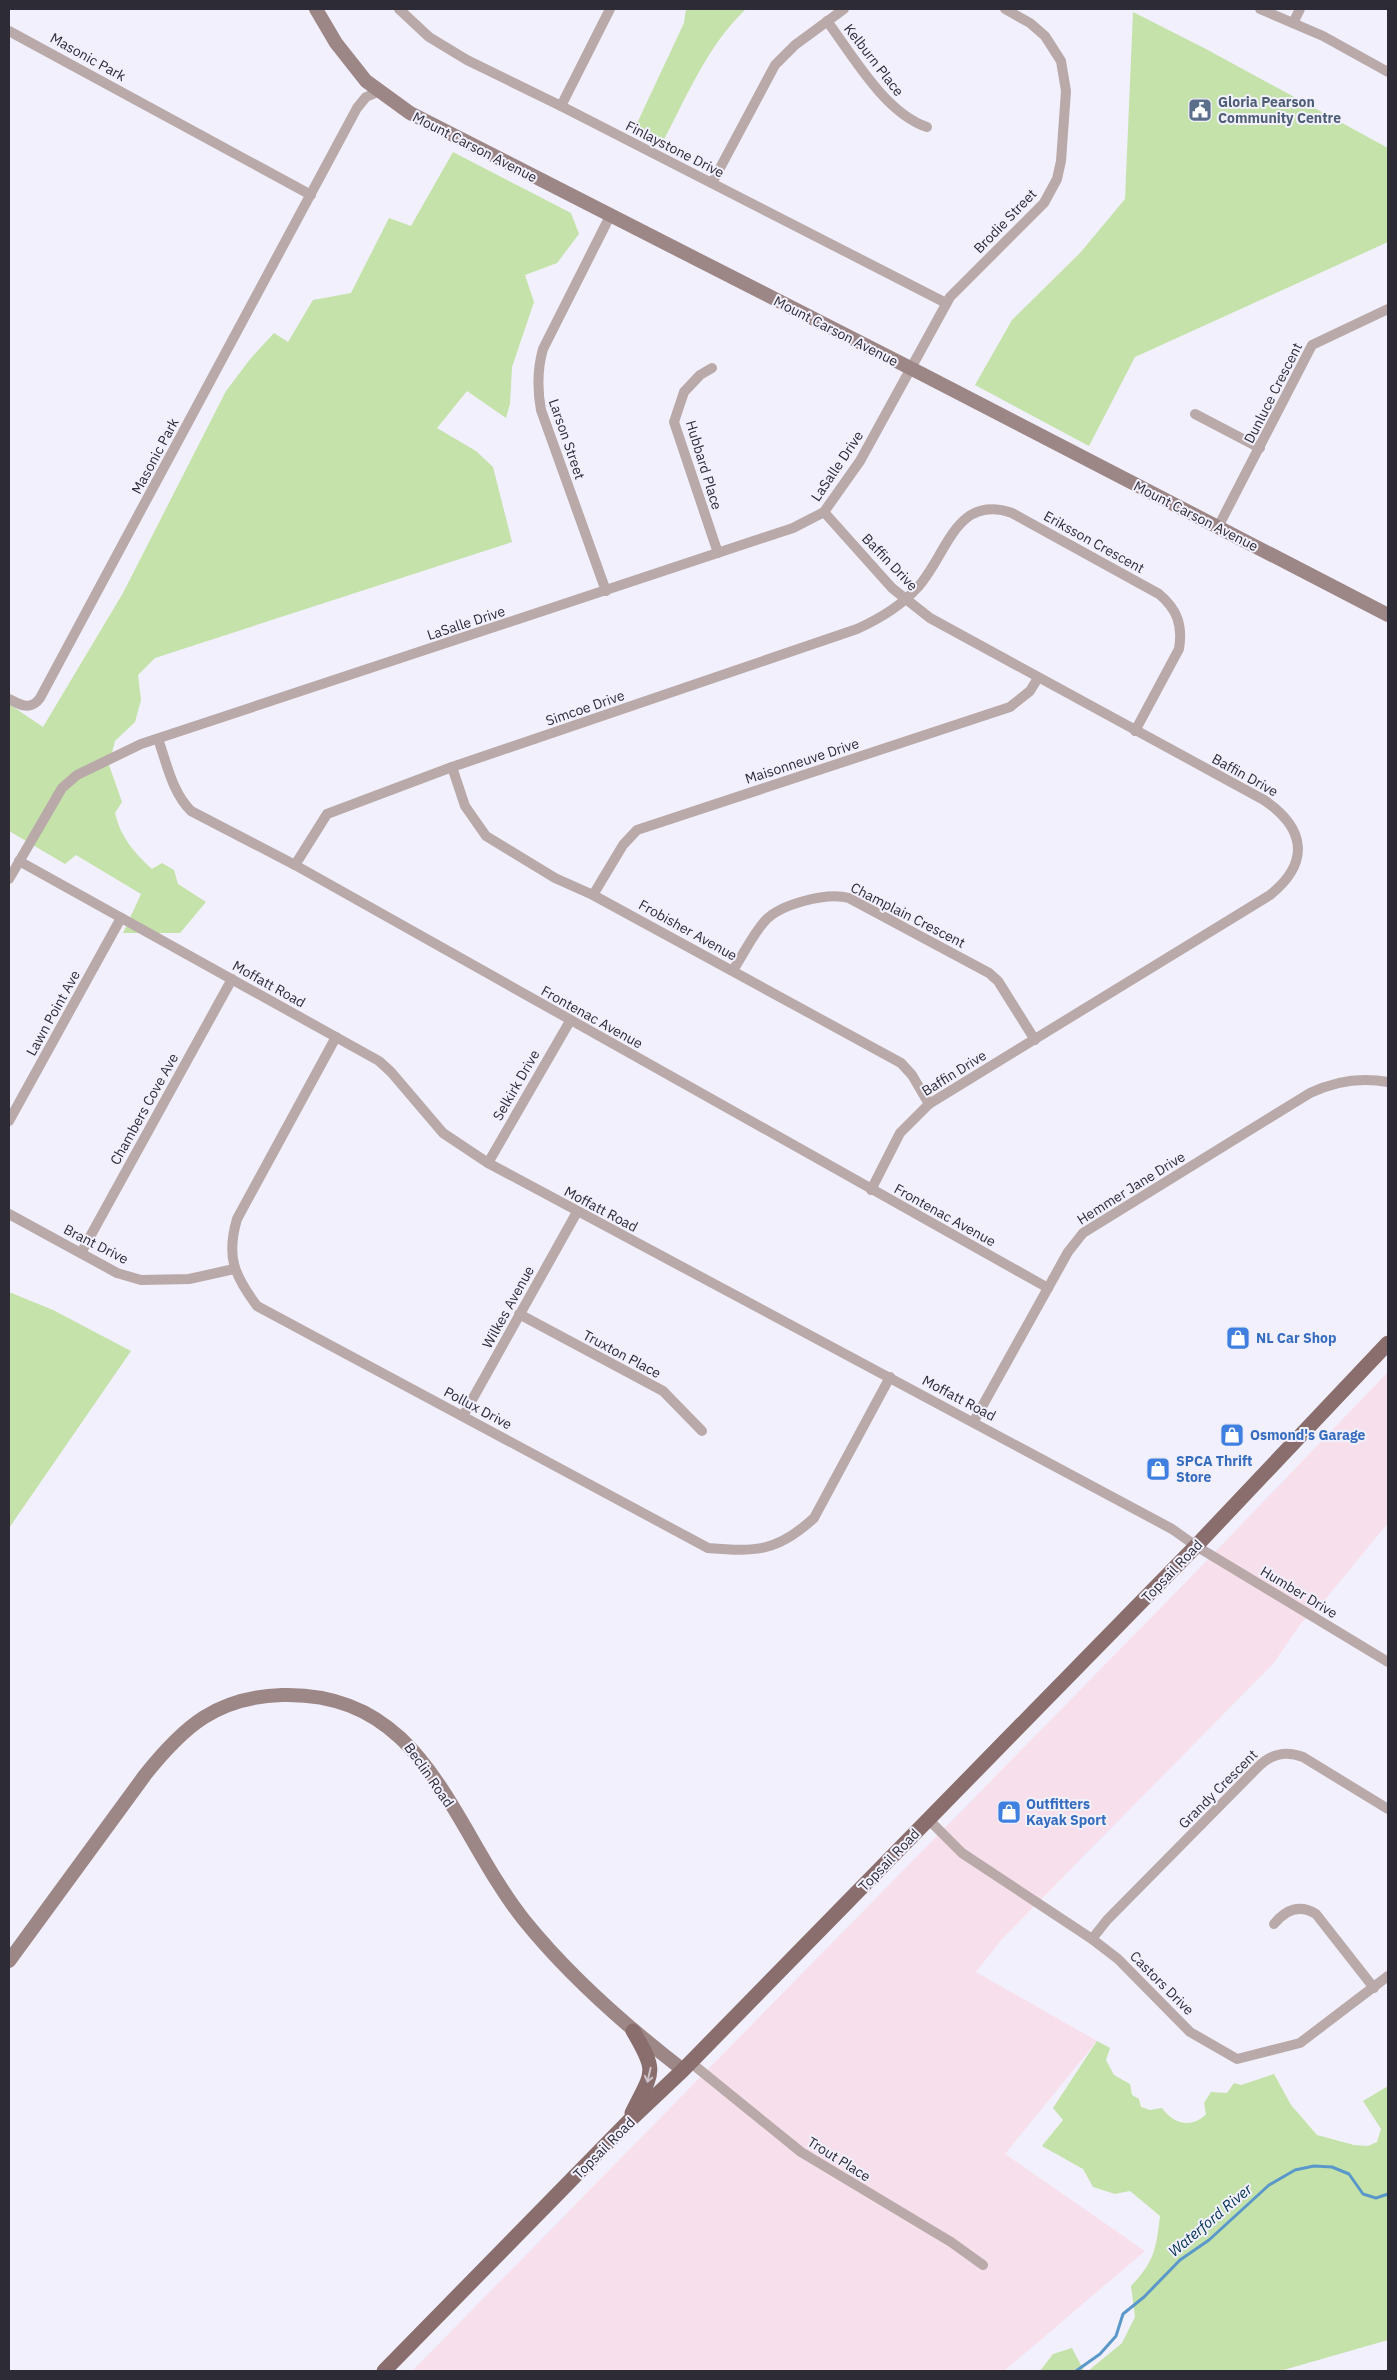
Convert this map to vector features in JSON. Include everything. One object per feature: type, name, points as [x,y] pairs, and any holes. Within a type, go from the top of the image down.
[{"type":"main road","name":"Mount Carson Avenue","points":[[316,9],[336,43],[366,81],[378,92],[431,125],[911,369],[1388,615]]},
{"type":"main road","name":"Topsail Road","points":[[384,2371],[628,2122],[687,2066],[1196,1546],[1388,1343]]},
{"type":"main road","name":"Beclin Road","points":[[9,1961],[145,1775],[174,1741],[195,1722],[227,1705],[260,1696],[295,1695],[348,1704],[388,1726],[406,1742],[424,1764],[496,1883],[525,1921],[573,1973],[633,2031],[687,2066]]},
{"type":"main road","points":[[628,2122],[651,2076],[651,2066],[647,2055],[633,2031]]},
{"type":"street","name":"Finlaystone Drive","points":[[399,9],[429,37],[467,60],[561,106],[946,303]]},
{"type":"street","points":[[561,106],[610,9]]},
{"type":"street","points":[[712,184],[775,65],[788,51],[844,9]]},
{"type":"street","name":"Brodie Street","points":[[911,369],[946,303],[960,286],[1044,203],[1053,188],[1059,170],[1066,91],[1061,61],[1045,36],[1030,23],[1005,9]]},
{"type":"street","points":[[1260,9],[1333,41],[1388,72]]},
{"type":"street","points":[[1292,23],[1300,9]]},
{"type":"street","name":"Kelburn Place","points":[[827,21],[890,104],[908,119],[927,127]]},
{"type":"street","name":"Masonic Park","points":[[9,31],[311,195]]},
{"type":"street","name":"Masonic Park","points":[[9,699],[26,706],[34,704],[40,698],[357,108],[366,97],[378,92]]},
{"type":"street","name":"Larson Street","points":[[606,591],[541,410],[538,393],[538,369],[542,349],[610,216]]},
{"type":"street","name":"Dunluce Crescent","points":[[1218,527],[1312,345],[1388,310]]},
{"type":"street","name":"Hubbard Place","points":[[712,368],[700,375],[684,392],[674,422],[718,553]]},
{"type":"street","name":"LaSalle Drive","points":[[9,878],[62,788],[77,775],[141,744],[793,528],[824,512],[860,461],[911,369]]},
{"type":"street","points":[[1195,414],[1260,448]]},
{"type":"street","name":"Eriksson Crescent","points":[[905,600],[929,575],[956,527],[971,515],[989,509],[1001,509],[1012,513],[1159,594],[1175,612],[1181,636],[1173,661],[1135,731]]},
{"type":"street","name":"Baffin Drive","points":[[824,512],[905,600],[930,618],[1276,808],[1285,817],[1298,842],[1292,874],[1270,895],[929,1104],[900,1133],[871,1190]]},
{"type":"street","name":"Simcoe Drive","points":[[295,865],[308,840],[327,814],[452,767],[858,629],[879,618],[905,600]]},
{"type":"street","name":"Maisonneuve Drive","points":[[593,894],[623,845],[637,830],[1010,707],[1030,691],[1038,678]]},
{"type":"street","name":"Frontenac Avenue","points":[[158,739],[176,791],[182,802],[191,811],[295,865],[1048,1288]]},
{"type":"street","name":"Frobisher Avenue","points":[[452,767],[465,806],[486,836],[554,878],[593,894],[901,1063],[912,1074],[929,1104]]},
{"type":"street","name":"Moffatt Road","points":[[19,861],[385,1066],[443,1134],[488,1163],[1164,1524],[1196,1546]]},
{"type":"street","name":"Champlain Crescent","points":[[732,970],[764,921],[779,911],[807,900],[837,895],[849,898],[988,973],[998,981],[1035,1040]]},
{"type":"street","name":"Lawn Point Ave","points":[[9,1121],[121,918]]},
{"type":"street","name":"Chambers Cove Ave","points":[[81,1253],[232,979]]},
{"type":"street","name":"Selkirk Drive","points":[[488,1163],[570,1021]]},
{"type":"street","name":"Pollux Drive","points":[[336,1037],[236,1219],[231,1240],[234,1269],[242,1285],[257,1306],[708,1548],[764,1549],[782,1542],[814,1518],[890,1377]]},
{"type":"street","name":"Hemmer Jane Drive","points":[[974,1422],[1072,1245],[1083,1234],[1300,1098],[1320,1088],[1344,1082],[1388,1079]]},
{"type":"street","name":"Wilkes Avenue","points":[[463,1416],[577,1212]]},
{"type":"street","name":"Brant Drive","points":[[9,1214],[116,1272],[141,1280],[189,1279],[234,1269]]},
{"type":"street","name":"Truxton Place","points":[[519,1314],[663,1391],[702,1431]]},
{"type":"street","name":"Humber Drive","points":[[1196,1546],[1388,1662]]},
{"type":"street","name":"Grandy Crescent","points":[[1092,1939],[1107,1920],[1232,1793],[1260,1765],[1273,1756],[1288,1753],[1303,1757],[1388,1809]]},
{"type":"street","name":"Castors Drive","points":[[928,1820],[962,1853],[1092,1939],[1118,1959],[1190,2032],[1237,2059],[1300,2043],[1388,1976]]},
{"type":"street","points":[[1274,1924],[1284,1914],[1296,1908],[1307,1909],[1316,1914],[1374,1988]]},
{"type":"street","name":"Trout Place","points":[[687,2066],[801,2152],[951,2242],[983,2265]]},
{"type":"shaded area","points":[[1388,1372],[1388,1523],[1319,1607],[1302,1622],[1273,1664],[1002,1939],[976,1972],[1097,2041],[1005,2154],[1145,2251],[1004,2371],[412,2371],[1186,1582]]},
{"type":"green space","points":[[686,9],[746,9],[732,23],[708,56],[660,147],[632,134],[684,23]]},
{"type":"green space","points":[[1133,12],[1206,49],[1388,148],[1388,242],[1135,357],[1089,446],[975,385],[1012,320],[1080,253],[1125,199]]},
{"type":"green space","points":[[453,152],[571,213],[579,234],[557,263],[525,275],[534,302],[512,367],[510,404],[506,418],[467,391],[437,428],[476,451],[493,467],[512,542],[155,658],[138,675],[141,700],[135,722],[115,741],[109,765],[122,802],[115,813],[117,821],[129,844],[152,869],[162,863],[174,870],[178,884],[206,902],[180,933],[123,933],[141,894],[76,855],[65,864],[9,831],[9,704],[43,727],[123,593],[226,391],[251,358],[274,333],[288,342],[313,300],[351,293],[389,218],[411,226]]},
{"type":"green space","points":[[9,1292],[53,1310],[131,1351],[9,1528]]},
{"type":"green space","points":[[1097,2041],[1110,2048],[1106,2060],[1114,2075],[1130,2084],[1132,2095],[1139,2099],[1141,2107],[1150,2110],[1162,2108],[1172,2118],[1183,2123],[1195,2122],[1206,2114],[1204,2103],[1211,2092],[1227,2093],[1234,2083],[1241,2085],[1274,2074],[1291,2105],[1317,2135],[1354,2145],[1368,2146],[1377,2142],[1381,2129],[1363,2101],[1388,2086],[1388,2340],[1280,2371],[1088,2371],[1122,2343],[1135,2317],[1131,2286],[1150,2262],[1157,2237],[1160,2216],[1130,2191],[1115,2194],[1093,2187],[1083,2169],[1042,2146],[1063,2120],[1053,2108]]},
{"type":"green space","points":[[1072,2348],[1084,2371],[1040,2371],[1053,2354]]},
{"type":"waterway","name":"Waterford River","points":[[1076,2371],[1100,2354],[1116,2336],[1123,2314],[1144,2297],[1180,2260],[1209,2240],[1269,2185],[1295,2170],[1314,2166],[1332,2167],[1349,2174],[1363,2194],[1376,2198],[1388,2194]]},
{"type":"place","name":"Gloria Pearson Community Centre","points":[[1200,110]]},
{"type":"place","name":"NL Car Shop","points":[[1238,1338]]},
{"type":"place","name":"Osmond's Garage","points":[[1232,1435]]},
{"type":"place","name":"SPCA Thrift Store","points":[[1158,1469]]},
{"type":"place","name":"Outfitters Kayak Sport","points":[[1009,1812]]}]
